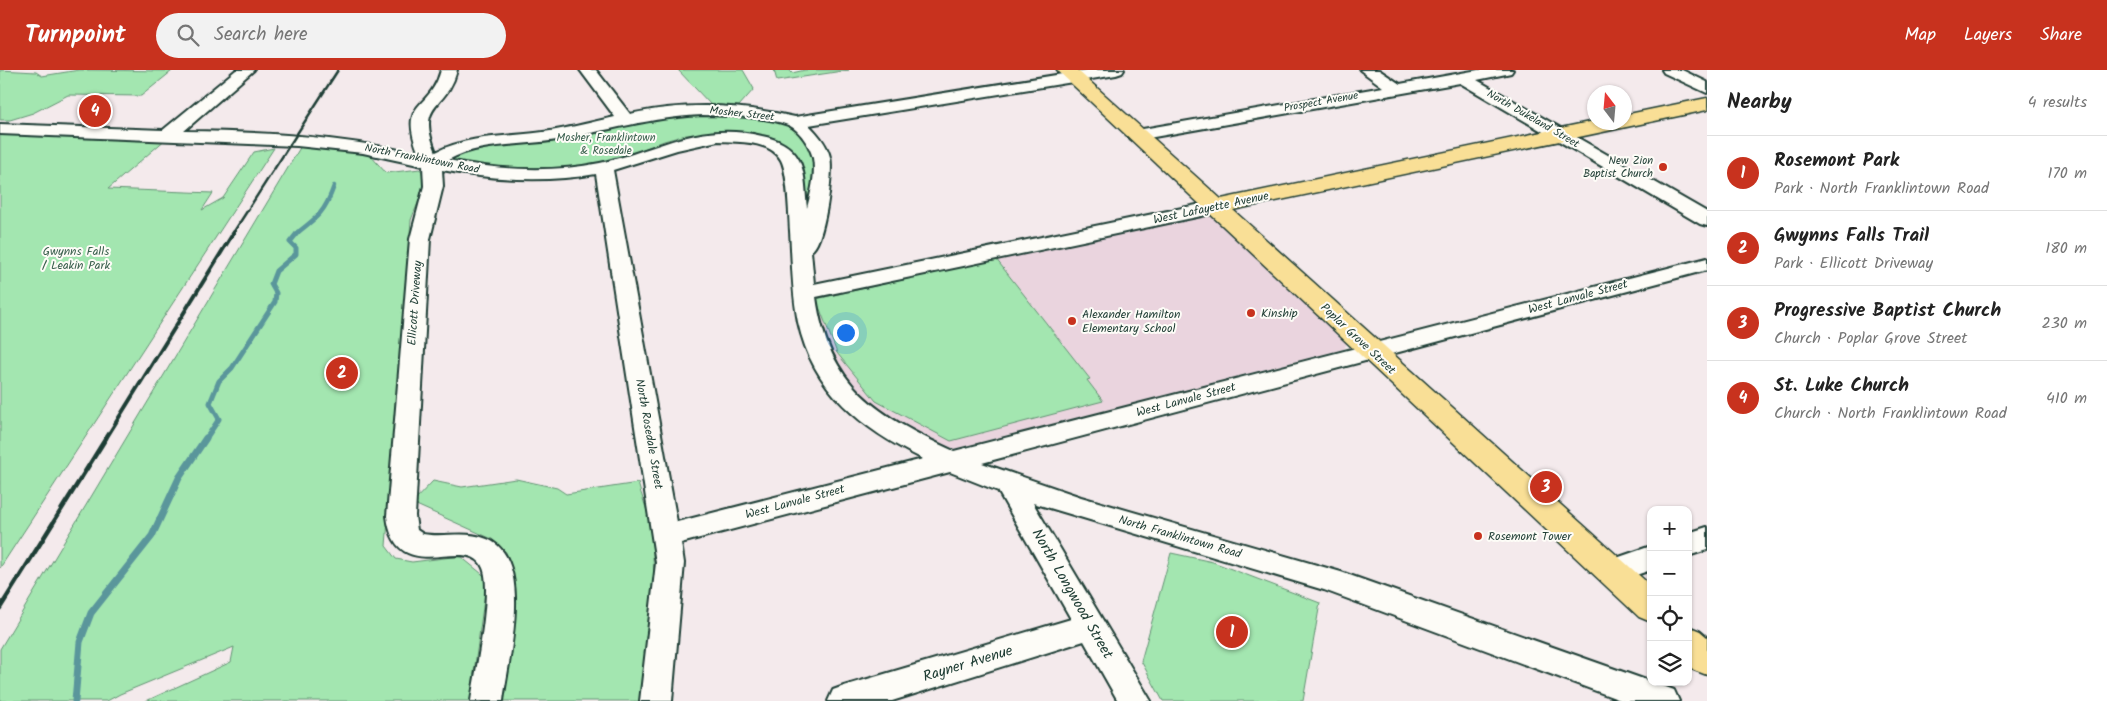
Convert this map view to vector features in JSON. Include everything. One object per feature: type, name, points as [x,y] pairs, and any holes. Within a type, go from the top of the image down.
[{"type":"main road","name":"Poplar Grove Street","points":[[1070,73],[1647,603]]},
{"type":"main road","points":[[1632,119],[1707,104]]},
{"type":"main road","name":"West Lafayette Avenue","points":[[1216,207],[1587,128]]},
{"type":"main road","points":[[1692,646],[1707,659]]},
{"type":"street","points":[[168,135],[246,70]]},
{"type":"street","name":"Ellicott Driveway","points":[[449,70],[445,82],[421,114],[419,122],[420,131],[432,163],[434,179],[424,214],[420,239],[401,516],[402,528],[407,538],[416,544],[429,546],[474,546],[484,549],[493,558],[498,569],[500,601],[487,701]]},
{"type":"street","points":[[588,70],[626,120]]},
{"type":"street","name":"Mosher Street","points":[[432,163],[444,154],[465,146],[576,132],[664,112],[703,110],[767,115],[795,122],[1070,73],[1116,70]]},
{"type":"street","points":[[1368,70],[1397,89]]},
{"type":"street","name":"Prospect Avenue","points":[[1137,135],[1504,70]]},
{"type":"street","points":[[1670,70],[1707,88]]},
{"type":"street","name":"North Dukeland Street","points":[[1463,78],[1707,220]]},
{"type":"street","name":"North Franklintown Road","points":[[795,122],[807,131],[815,142],[822,160],[815,214],[803,261]]},
{"type":"street","name":"North Franklintown Road","points":[[0,130],[168,135],[346,144],[459,168],[522,174],[567,173],[604,169],[665,147],[713,136],[749,138],[778,147],[787,154],[791,164],[805,293],[820,356],[830,375],[844,394],[871,416],[912,441],[1009,486],[1310,574],[1663,701]]},
{"type":"street","name":"North Rosedale Street","points":[[604,169],[670,563],[656,701]]},
{"type":"street","name":"West Lafayette Avenue","points":[[805,293],[1216,207]]},
{"type":"street","name":"West Lanvale Street","points":[[666,536],[1707,264]]},
{"type":"street","name":"North Longwood Street","points":[[1009,486],[1135,701]]},
{"type":"street","points":[[1692,544],[1707,538]]},
{"type":"street","points":[[1612,571],[1647,559]]},
{"type":"street","name":"Rayner Avenue","points":[[844,701],[1091,626]]},
{"type":"shaded area","name":"Alexander Hamilton Elementary School","points":[[1204,215],[1214,218],[1343,339],[1347,343],[1344,349],[954,449],[913,433],[880,412],[855,392],[830,352],[815,303],[816,299],[822,296]]},
{"type":"green space","points":[[0,70],[36,72],[42,76],[79,70],[172,71],[141,96],[68,95],[33,113],[10,120],[0,120]]},
{"type":"green space","points":[[678,70],[743,70],[754,89],[739,106],[711,105]]},
{"type":"green space","points":[[774,70],[789,70],[792,73],[805,70],[849,70],[777,81]]},
{"type":"green space","name":"Mosher, Franklintown & Rosedale","points":[[714,114],[757,117],[784,124],[795,131],[804,141],[814,169],[806,216],[797,164],[772,140],[748,133],[724,132],[686,135],[664,141],[615,160],[571,168],[505,168],[455,162],[450,157],[454,152],[647,118]]},
{"type":"green space","name":"Gwynns Falls / Leakin Park","points":[[0,132],[167,138],[108,189],[213,193],[202,210],[223,198],[254,152],[274,148],[0,568]]},
{"type":"green space","points":[[301,146],[341,149],[370,155],[386,173],[420,169],[423,174],[423,187],[411,220],[386,546],[396,559],[412,562],[460,556],[487,578],[470,701],[146,701],[231,662],[234,647],[107,701],[0,701],[0,649]]},
{"type":"green space","points":[[996,259],[1090,379],[1087,380],[1103,401],[951,441],[876,401],[837,353],[816,299]]},
{"type":"green space","points":[[516,479],[557,488],[566,494],[638,483],[649,520],[654,588],[643,701],[498,701],[513,572],[506,552],[492,539],[412,503],[433,481],[462,487]]},
{"type":"green space","points":[[1171,553],[1213,562],[1320,603],[1303,701],[1163,701],[1141,661]]},
{"type":"waterway","points":[[298,233],[324,208],[334,186]]},
{"type":"waterway","points":[[205,440],[219,419],[210,403],[219,381],[232,368],[275,302],[276,293],[271,284],[276,271],[296,254],[296,248],[290,242],[298,233]]},
{"type":"waterway","points":[[75,701],[80,642],[91,613],[152,536],[179,478],[206,438]]},
{"type":"railway","points":[[233,233],[338,70]]},
{"type":"railway","points":[[105,440],[234,232]]},
{"type":"railway","points":[[0,608],[106,438]]},
{"type":"place","name":"St. Luke Church","points":[[95,111]]},
{"type":"place","name":"New Zion Baptist Church","points":[[1663,167]]},
{"type":"place","name":"Kinship","points":[[1251,313]]},
{"type":"place","name":"Alexander Hamilton Elementary School","points":[[1072,321]]},
{"type":"place","name":"Gwynns Falls Trail","points":[[342,373]]},
{"type":"place","name":"Progressive Baptist Church","points":[[1546,487]]},
{"type":"place","name":"Rosemont Tower","points":[[1478,536]]},
{"type":"place","name":"Rosemont Park","points":[[1232,632]]}]
